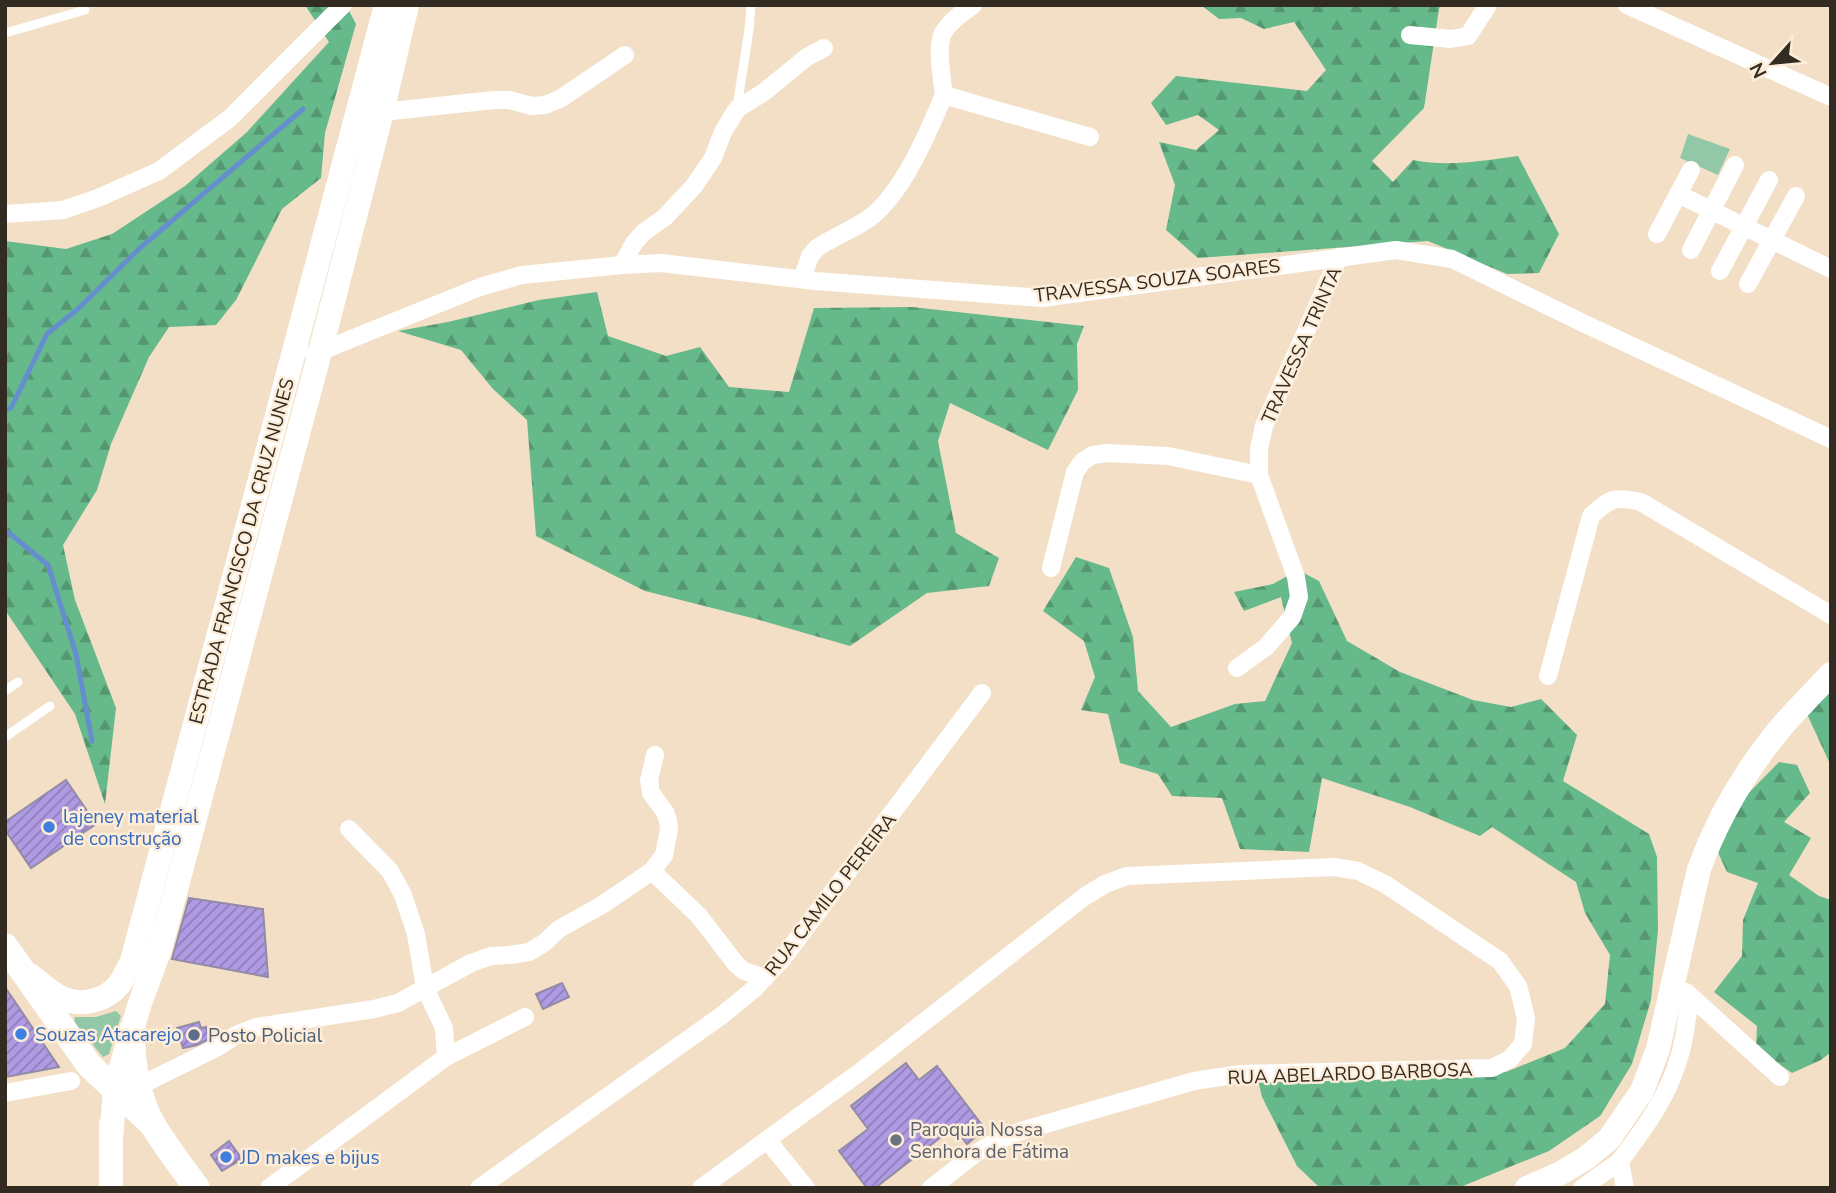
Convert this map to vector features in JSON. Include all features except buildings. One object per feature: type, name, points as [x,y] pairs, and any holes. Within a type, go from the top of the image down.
[{"type":"main road","name":"ESTRADA FRANCISCO DA CRUZ NUNES","points":[[132,1030],[160,949],[320,352],[370,112],[386,5]]},
{"type":"main road","name":"ESTRADA FRANCISCO DA CRUZ NUNES","points":[[21,968],[64,1000],[78,1002],[92,1001],[114,990],[132,961],[292,361],[370,112],[407,5]]},
{"type":"main road","points":[[1527,1188],[1561,1173],[1609,1139],[1642,1091],[1682,988],[1699,869],[1708,845],[1729,804],[1754,765],[1783,725],[1831,674]]},
{"type":"main road","points":[[5,946],[21,968],[80,1073],[100,1084],[108,1107],[111,1188]]},
{"type":"main road","points":[[111,1139],[133,1060],[132,1030]]},
{"type":"main road","points":[[80,1073],[127,1088],[197,1188]]},
{"type":"street","points":[[5,214],[63,210],[159,171],[230,118],[343,5]]},
{"type":"street","points":[[802,279],[810,256],[817,248],[869,218],[887,201],[901,181],[944,95],[940,52],[942,34],[958,16],[973,5]]},
{"type":"street","points":[[1410,35],[1451,39],[1468,36],[1488,5]]},
{"type":"street","points":[[1627,5],[1831,97]]},
{"type":"street","points":[[622,265],[634,243],[644,232],[665,217],[695,186],[713,158],[723,132],[737,109],[764,92],[807,57],[824,48]]},
{"type":"street","points":[[370,112],[494,100],[509,100],[532,106],[545,105],[560,99],[625,55]]},
{"type":"street","points":[[944,95],[1090,137]]},
{"type":"street","points":[[1691,250],[1735,165]]},
{"type":"street","points":[[1657,234],[1692,170]]},
{"type":"street","points":[[1720,271],[1769,180]]},
{"type":"street","points":[[1678,194],[1831,269]]},
{"type":"street","points":[[1748,284],[1796,196]]},
{"type":"street","name":"TRAVESSA SOUZA SOARES","points":[[292,361],[480,287],[522,275],[661,263],[802,279],[1042,298],[1396,250],[1452,259],[1831,439]]},
{"type":"street","name":"TRAVESSA TRINTA","points":[[1259,475],[1259,449],[1264,426],[1339,257]]},
{"type":"street","points":[[1051,568],[1075,472],[1083,461],[1093,455],[1107,453],[1168,456],[1259,475],[1296,577],[1299,597],[1292,617],[1266,647],[1237,668]]},
{"type":"street","points":[[1548,676],[1591,516],[1604,504],[1621,498],[1641,502],[1831,615]]},
{"type":"street","name":"RUA CAMILO PEREIRA","points":[[480,1188],[721,1016],[754,989],[783,958],[850,872],[982,693]]},
{"type":"street","points":[[127,1088],[257,1027],[398,1003],[471,963],[491,956],[529,951],[544,943],[559,929],[652,872],[664,855],[669,828],[665,812],[649,787],[655,755]]},
{"type":"street","points":[[349,830],[390,870],[403,895],[416,934],[425,988],[444,1028],[446,1057]]},
{"type":"street","name":"RUA ABELARDO BARBOSA","points":[[767,1140],[860,1072],[1084,897],[1104,884],[1127,876],[1334,867],[1358,872],[1385,884],[1500,961],[1518,986],[1526,1018],[1523,1044],[1510,1059],[1492,1068],[1240,1074],[1194,1081],[1021,1131],[976,1153],[931,1188]]},
{"type":"street","points":[[652,872],[699,916],[736,964],[744,971],[765,978]]},
{"type":"street","points":[[1682,988],[1780,1077]]},
{"type":"street","points":[[1582,1188],[1620,1161],[1647,1125],[1669,1088],[1681,1056],[1688,1023],[1682,988]]},
{"type":"street","points":[[269,1188],[446,1057],[525,1017]]},
{"type":"street","points":[[5,1093],[80,1073]]},
{"type":"street","points":[[701,1188],[767,1140],[806,1188]]},
{"type":"street","points":[[1620,1161],[1625,1188]]},
{"type":"lane","points":[[737,109],[751,5]]},
{"type":"lane","points":[[5,33],[85,10]]},
{"type":"lane","points":[[5,691],[18,681]]},
{"type":"lane","points":[[5,737],[50,706]]},
{"type":"green space","points":[[305,5],[346,5],[356,24],[325,133],[321,178],[282,209],[236,300],[216,325],[169,327],[149,357],[111,444],[97,490],[63,545],[75,600],[116,708],[105,804],[75,714],[5,610],[5,241],[66,249],[112,234],[185,186],[247,132],[329,42]]},
{"type":"green space","points":[[1201,5],[1441,5],[1424,108],[1372,161],[1393,182],[1413,160],[1452,163],[1518,156],[1559,234],[1539,273],[1507,274],[1428,241],[1198,258],[1166,230],[1175,185],[1159,142],[1196,150],[1219,130],[1198,115],[1166,125],[1151,103],[1176,76],[1307,91],[1326,70],[1294,22],[1264,29],[1241,18],[1219,19]]},
{"type":"green space","points":[[1688,134],[1730,149],[1718,175],[1680,158]]},
{"type":"green space","points":[[597,292],[608,336],[666,356],[700,347],[729,387],[789,392],[814,308],[912,307],[1084,326],[1077,344],[1078,390],[1048,450],[950,403],[938,441],[956,533],[999,558],[989,586],[927,593],[850,646],[645,591],[536,536],[527,420],[493,389],[461,350],[398,331],[539,300]]},
{"type":"green space","points":[[1076,557],[1109,568],[1133,637],[1138,691],[1171,727],[1235,704],[1265,701],[1292,643],[1281,597],[1244,611],[1234,592],[1273,584],[1298,570],[1319,581],[1347,641],[1400,672],[1473,700],[1511,707],[1541,699],[1577,735],[1563,781],[1649,834],[1657,857],[1658,930],[1651,1000],[1632,1064],[1600,1116],[1549,1151],[1458,1188],[1320,1188],[1297,1166],[1262,1097],[1258,1080],[1506,1072],[1565,1048],[1605,1004],[1610,955],[1585,913],[1576,882],[1492,827],[1480,836],[1410,807],[1322,778],[1309,852],[1240,849],[1222,798],[1172,796],[1158,774],[1120,763],[1108,714],[1081,710],[1095,677],[1084,641],[1043,611]]},
{"type":"green space","points":[[1831,691],[1831,766],[1807,714]]},
{"type":"green space","points":[[1779,762],[1797,765],[1810,793],[1784,822],[1811,838],[1789,875],[1819,896],[1831,900],[1831,1052],[1821,1060],[1792,1073],[1756,1048],[1757,1026],[1714,992],[1742,956],[1743,920],[1758,883],[1727,872],[1715,846],[1737,805]]},
{"type":"green space","points":[[116,1011],[121,1016],[109,1054],[103,1057],[74,1022],[75,1017],[96,1017]]},
{"type":"waterway","points":[[5,410],[11,408],[47,334],[79,308],[140,248],[303,109]]},
{"type":"waterway","points":[[5,532],[48,565],[76,654],[92,741]]},
{"type":"place","name":"lajeney material de construção","points":[[49,827]]},
{"type":"place","name":"Souzas Atacarejo","points":[[21,1034]]},
{"type":"place","name":"Posto Policial","points":[[194,1035]]},
{"type":"place","name":"Paroquia Nossa Senhora de Fátima","points":[[896,1140]]},
{"type":"place","name":"JD makes e bijus","points":[[226,1157]]}]
